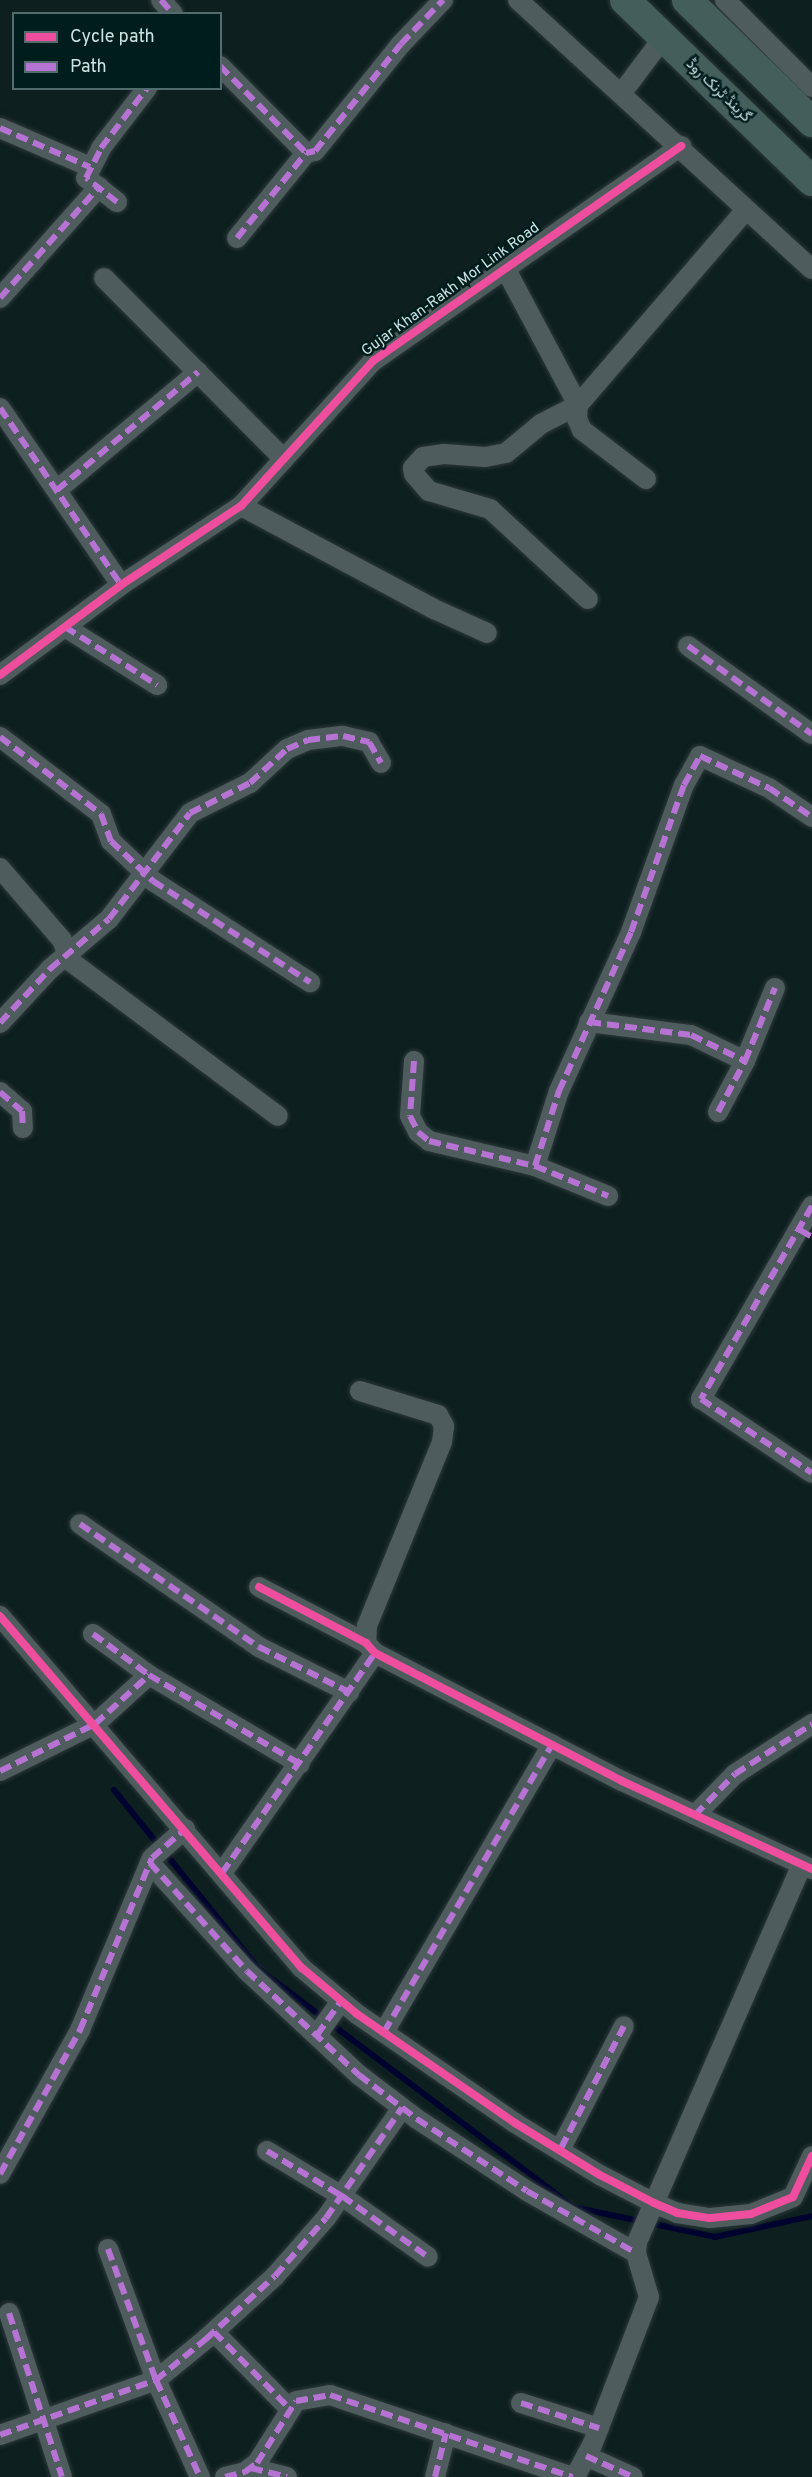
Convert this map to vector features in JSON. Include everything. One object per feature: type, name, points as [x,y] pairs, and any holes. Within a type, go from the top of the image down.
[{"type":"highway","name":"گرینڈ ٹرنک روڈ","points":[[625,0],[812,181]]},
{"type":"highway","points":[[659,34],[685,0],[812,122]]},
{"type":"street","points":[[161,0],[170,12]]},
{"type":"street","points":[[237,238],[306,153],[315,151],[401,44],[443,0]]},
{"type":"street","points":[[518,0],[681,146],[745,212],[812,269]]},
{"type":"street","points":[[725,0],[812,87]]},
{"type":"street","points":[[621,94],[659,34]]},
{"type":"street","points":[[222,68],[306,153]]},
{"type":"street","points":[[117,202],[86,178],[90,166],[146,90]]},
{"type":"street","points":[[1,130],[90,166]]},
{"type":"street","name":"Gujar Khan-Rakh Mor Link Road","points":[[0,675],[121,585],[241,506],[372,361],[504,266],[681,146]]},
{"type":"street","points":[[0,298],[99,187]]},
{"type":"street","points":[[588,599],[490,509],[429,491],[419,482],[413,468],[423,457],[434,455],[485,457],[506,453],[541,424],[578,405],[745,212]]},
{"type":"street","points":[[504,266],[578,405],[577,419],[582,430],[646,479]]},
{"type":"street","points":[[104,278],[284,459]]},
{"type":"street","points":[[57,490],[198,372]]},
{"type":"street","points":[[0,408],[121,585]]},
{"type":"street","points":[[241,506],[434,609],[487,633]]},
{"type":"street","points":[[65,627],[157,685]]},
{"type":"street","points":[[688,646],[812,734]]},
{"type":"street","points":[[0,1023],[67,953],[102,927],[190,813],[250,783],[287,749],[308,740],[343,736],[369,742],[381,763]]},
{"type":"street","points":[[0,737],[101,814],[111,841],[144,873],[310,982]]},
{"type":"street","points":[[535,1166],[559,1091],[631,932],[684,785],[700,756],[769,788],[812,817]]},
{"type":"street","points":[[0,868],[62,940],[70,961],[278,1116]]},
{"type":"street","points":[[718,1112],[745,1061],[775,988]]},
{"type":"street","points":[[589,1022],[691,1035],[745,1061]]},
{"type":"street","points":[[414,1061],[410,1116],[418,1132],[429,1141],[535,1166],[608,1196]]},
{"type":"street","points":[[0,1092],[22,1112],[23,1128]]},
{"type":"street","points":[[812,1206],[806,1233],[701,1399],[812,1473]]},
{"type":"street","points":[[222,1873],[349,1692],[370,1648],[367,1626],[442,1442],[444,1426],[438,1415],[360,1391]]},
{"type":"street","points":[[80,1524],[259,1647],[349,1692]]},
{"type":"street","points":[[251,2468],[296,2401],[330,2396],[573,2477],[599,2428],[649,2297],[637,2245],[806,1867],[552,1745],[259,1587]]},
{"type":"street","points":[[0,1616],[178,1834],[222,1873],[302,1968],[338,2006],[384,2032],[515,2122],[653,2206],[677,2213],[711,2218],[751,2214],[793,2197],[812,2156]]},
{"type":"street","points":[[93,1634],[149,1675],[300,1764]]},
{"type":"street","points":[[0,1771],[90,1727],[149,1675]]},
{"type":"street","points":[[695,1815],[735,1774],[812,1724]]},
{"type":"street","points":[[384,2032],[552,1745]]},
{"type":"street","points":[[0,2174],[81,2030],[151,1861],[178,1834]]},
{"type":"street","points":[[151,1861],[247,1971],[319,2032],[359,2075],[402,2108],[526,2191],[637,2245]]},
{"type":"street","points":[[319,2032],[338,2006]]},
{"type":"street","points":[[561,2148],[624,2026]]},
{"type":"street","points":[[0,2435],[43,2422],[156,2380],[214,2332],[275,2276],[342,2196],[402,2108]]},
{"type":"street","points":[[267,2151],[342,2196],[428,2257]]},
{"type":"street","points":[[108,2249],[156,2380],[200,2477]]},
{"type":"street","points":[[9,2313],[62,2477]]},
{"type":"street","points":[[214,2332],[290,2409]]},
{"type":"street","points":[[521,2403],[599,2428]]},
{"type":"street","points":[[435,2477],[446,2433]]},
{"type":"street","points":[[586,2456],[633,2477]]},
{"type":"street","points":[[225,2477],[251,2468],[287,2477]]},
{"type":"waterway","points":[[114,1790],[260,1970],[573,2207],[715,2237],[812,2216]]},
{"type":"marked path","points":[[161,0],[171,12]]},
{"type":"marked path","points":[[222,68],[306,153],[315,151],[401,44],[443,0]]},
{"type":"marked path","points":[[117,202],[86,178],[101,148],[145,90]]},
{"type":"marked path","points":[[0,128],[90,167]]},
{"type":"marked path","points":[[237,238],[306,153]]},
{"type":"marked path","points":[[0,298],[99,187]]},
{"type":"marked path","points":[[57,490],[198,372]]},
{"type":"marked path","points":[[0,408],[121,585]]},
{"type":"marked path","points":[[65,627],[157,685]]},
{"type":"marked path","points":[[688,646],[812,734]]},
{"type":"marked path","points":[[0,1023],[50,969],[109,919],[190,813],[250,783],[287,749],[308,740],[343,736],[369,742],[381,763]]},
{"type":"marked path","points":[[0,737],[101,814],[111,841],[153,881],[310,982]]},
{"type":"marked path","points":[[535,1166],[559,1091],[631,932],[684,785],[700,756],[769,788],[812,817]]},
{"type":"marked path","points":[[718,1112],[745,1061],[775,988]]},
{"type":"marked path","points":[[589,1022],[691,1035],[745,1061]]},
{"type":"marked path","points":[[414,1061],[410,1116],[418,1132],[429,1141],[535,1166],[608,1196]]},
{"type":"marked path","points":[[0,1092],[22,1111],[23,1128]]},
{"type":"marked path","points":[[812,1206],[701,1399],[812,1473]]},
{"type":"marked path","points":[[800,1230],[812,1237]]},
{"type":"marked path","points":[[80,1524],[259,1647],[349,1692]]},
{"type":"marked path","points":[[93,1634],[149,1675],[300,1764]]},
{"type":"marked path","points":[[222,1873],[375,1653]]},
{"type":"marked path","points":[[0,1771],[95,1724],[149,1675]]},
{"type":"marked path","points":[[695,1815],[735,1774],[812,1724]]},
{"type":"marked path","points":[[384,2032],[552,1745]]},
{"type":"marked path","points":[[0,2174],[80,2030],[152,1858],[185,1829]]},
{"type":"marked path","points":[[150,1863],[247,1971],[359,2075],[417,2119],[527,2191],[636,2253]]},
{"type":"marked path","points":[[317,2035],[341,2001]]},
{"type":"marked path","points":[[561,2148],[624,2026]]},
{"type":"marked path","points":[[0,2435],[156,2380],[206,2339],[275,2276],[326,2218],[402,2108]]},
{"type":"marked path","points":[[267,2151],[342,2196],[428,2257]]},
{"type":"marked path","points":[[108,2249],[156,2380],[200,2477]]},
{"type":"marked path","points":[[9,2313],[62,2477]]},
{"type":"marked path","points":[[214,2332],[290,2409]]},
{"type":"marked path","points":[[225,2477],[245,2472],[257,2463],[296,2401],[330,2395],[572,2477]]},
{"type":"marked path","points":[[521,2403],[599,2428]]},
{"type":"marked path","points":[[435,2477],[446,2433]]},
{"type":"marked path","points":[[586,2456],[633,2477]]},
{"type":"marked path","points":[[251,2468],[287,2477]]},
{"type":"cycle path","points":[[0,675],[121,585],[241,506],[373,361],[681,146]]},
{"type":"cycle path","points":[[259,1587],[366,1643],[375,1653],[622,1781],[812,1869]]},
{"type":"cycle path","points":[[0,1616],[302,1968],[357,2014],[515,2123],[600,2175],[654,2203],[677,2213],[710,2218],[751,2214],[793,2197],[812,2156]]}]
